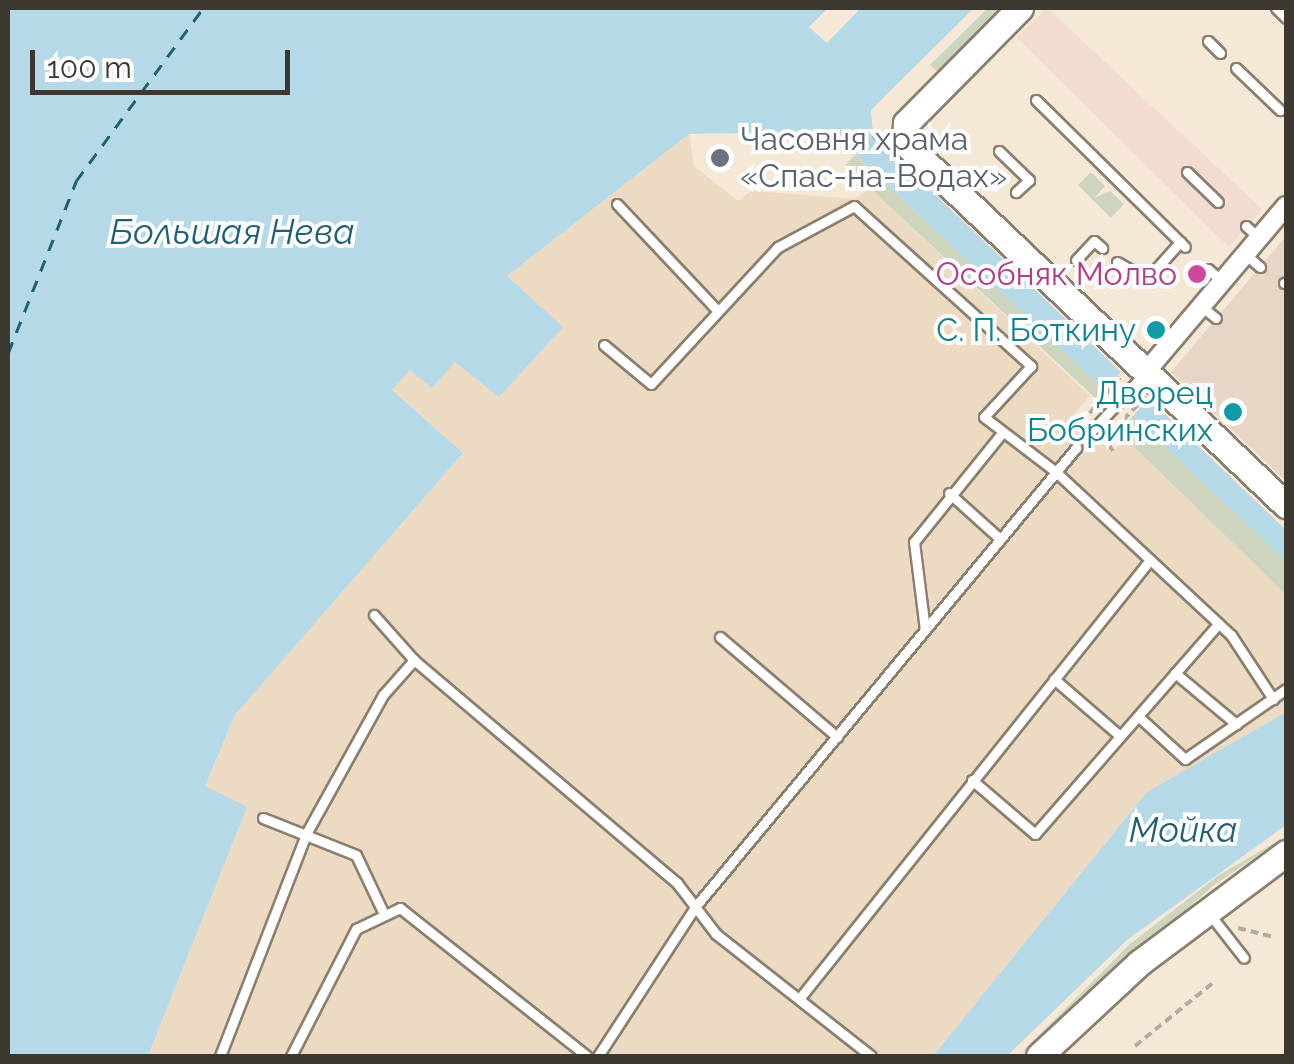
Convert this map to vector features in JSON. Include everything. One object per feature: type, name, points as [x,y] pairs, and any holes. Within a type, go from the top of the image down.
[{"type":"main road","points":[[1020,8],[891,137],[991,219],[1057,281],[1137,381],[1286,505]]},
{"type":"main road","points":[[1039,1056],[1286,853]]},
{"type":"street","points":[[1137,381],[1209,312],[1215,275],[1253,261],[1252,232],[1286,206]]},
{"type":"lane","points":[[1276,8],[1286,18]]},
{"type":"lane","points":[[1208,41],[1220,52]]},
{"type":"lane","points":[[1236,68],[1280,110]]},
{"type":"lane","points":[[1036,100],[1182,245],[1147,279],[1116,262]]},
{"type":"lane","points":[[999,150],[1028,180],[1016,192]]},
{"type":"lane","points":[[1187,172],[1218,202]]},
{"type":"lane","points":[[617,204],[717,310]]},
{"type":"lane","points":[[604,345],[651,384],[778,247],[854,206],[1032,366],[984,418],[1056,472],[1218,624],[1273,699]]},
{"type":"lane","points":[[1076,260],[1094,241],[1102,248]]},
{"type":"lane","points":[[1090,432],[1137,381]]},
{"type":"lane","points":[[925,630],[914,542],[949,493],[1002,433]]},
{"type":"lane","points":[[598,1056],[696,907],[1076,448]]},
{"type":"lane","points":[[949,493],[1000,539]]},
{"type":"lane","points":[[799,999],[899,885],[972,780],[1150,560]]},
{"type":"lane","points":[[374,615],[414,660],[799,999],[871,1056]]},
{"type":"lane","points":[[972,780],[1035,834],[1218,624]]},
{"type":"lane","points":[[720,637],[836,737]]},
{"type":"lane","points":[[220,1056],[306,834],[383,694],[414,660]]},
{"type":"lane","points":[[1175,673],[1236,724]]},
{"type":"lane","points":[[1054,679],[1120,736]]},
{"type":"lane","points":[[1138,716],[1186,759],[1286,689]]},
{"type":"lane","points":[[263,818],[356,855],[382,910]]},
{"type":"lane","points":[[291,1056],[356,929],[382,910],[400,908],[587,1056]]},
{"type":"lane","points":[[1215,912],[1244,958]]},
{"type":"path","points":[[852,152],[891,137]]},
{"type":"path","points":[[1082,423],[1101,396],[1137,381]]},
{"type":"path","points":[[1113,451],[1105,439],[1124,418],[1137,381]]},
{"type":"path","points":[[1215,912],[1272,936]]},
{"type":"path","points":[[1135,1046],[1214,982]]},
{"type":"shaded area","points":[[1047,8],[1262,209],[1229,247],[1017,38]]},
{"type":"shaded area","points":[[689,134],[694,166],[738,201],[751,191],[854,199],[870,188],[1090,396],[1073,415],[1112,452],[1126,438],[1286,595],[1286,712],[1147,792],[933,1056],[148,1056],[247,807],[205,787],[235,715],[463,453],[392,390],[410,370],[455,361],[499,397],[507,276]]},
{"type":"shaded area","points":[[1286,236],[1286,481],[1171,372]]},
{"type":"green space","points":[[988,8],[1005,8],[939,73],[930,65]]},
{"type":"green space","points":[[855,155],[1105,388],[1096,398],[845,165]]},
{"type":"green space","points":[[1091,172],[1105,186],[1094,198],[1110,191],[1124,204],[1111,218],[1078,185]]},
{"type":"green space","points":[[1134,415],[1286,561],[1286,595],[1118,431]]},
{"type":"green space","points":[[1286,836],[1213,886],[1018,1056],[1130,944],[1219,875]]},
{"type":"water","name":"Большая Нева","points":[[8,8],[974,8],[871,110],[873,135],[1286,530],[1286,561],[830,131],[689,134],[507,276],[563,327],[499,397],[455,362],[432,388],[410,370],[392,390],[463,453],[235,715],[205,786],[247,807],[148,1056],[8,1056]]},
{"type":"water","name":"Мойка","points":[[1286,712],[1286,825],[1127,940],[1007,1056],[933,1056],[1147,792]]},
{"type":"pier","points":[[828,8],[861,8],[827,43],[809,27]]},
{"type":"pier","points":[[1122,371],[1150,398],[1130,419],[1102,392]]},
{"type":"ferry route","points":[[8,353],[76,181],[203,8]]},
{"type":"place","name":"Часовня храма «Спас-на-Водах»","points":[[720,158]]},
{"type":"place","name":"Особняк Молво","points":[[1197,274]]},
{"type":"place","name":"С. П. Боткину","points":[[1156,330]]},
{"type":"place","name":"Дворец Бобринских","points":[[1233,412]]}]
